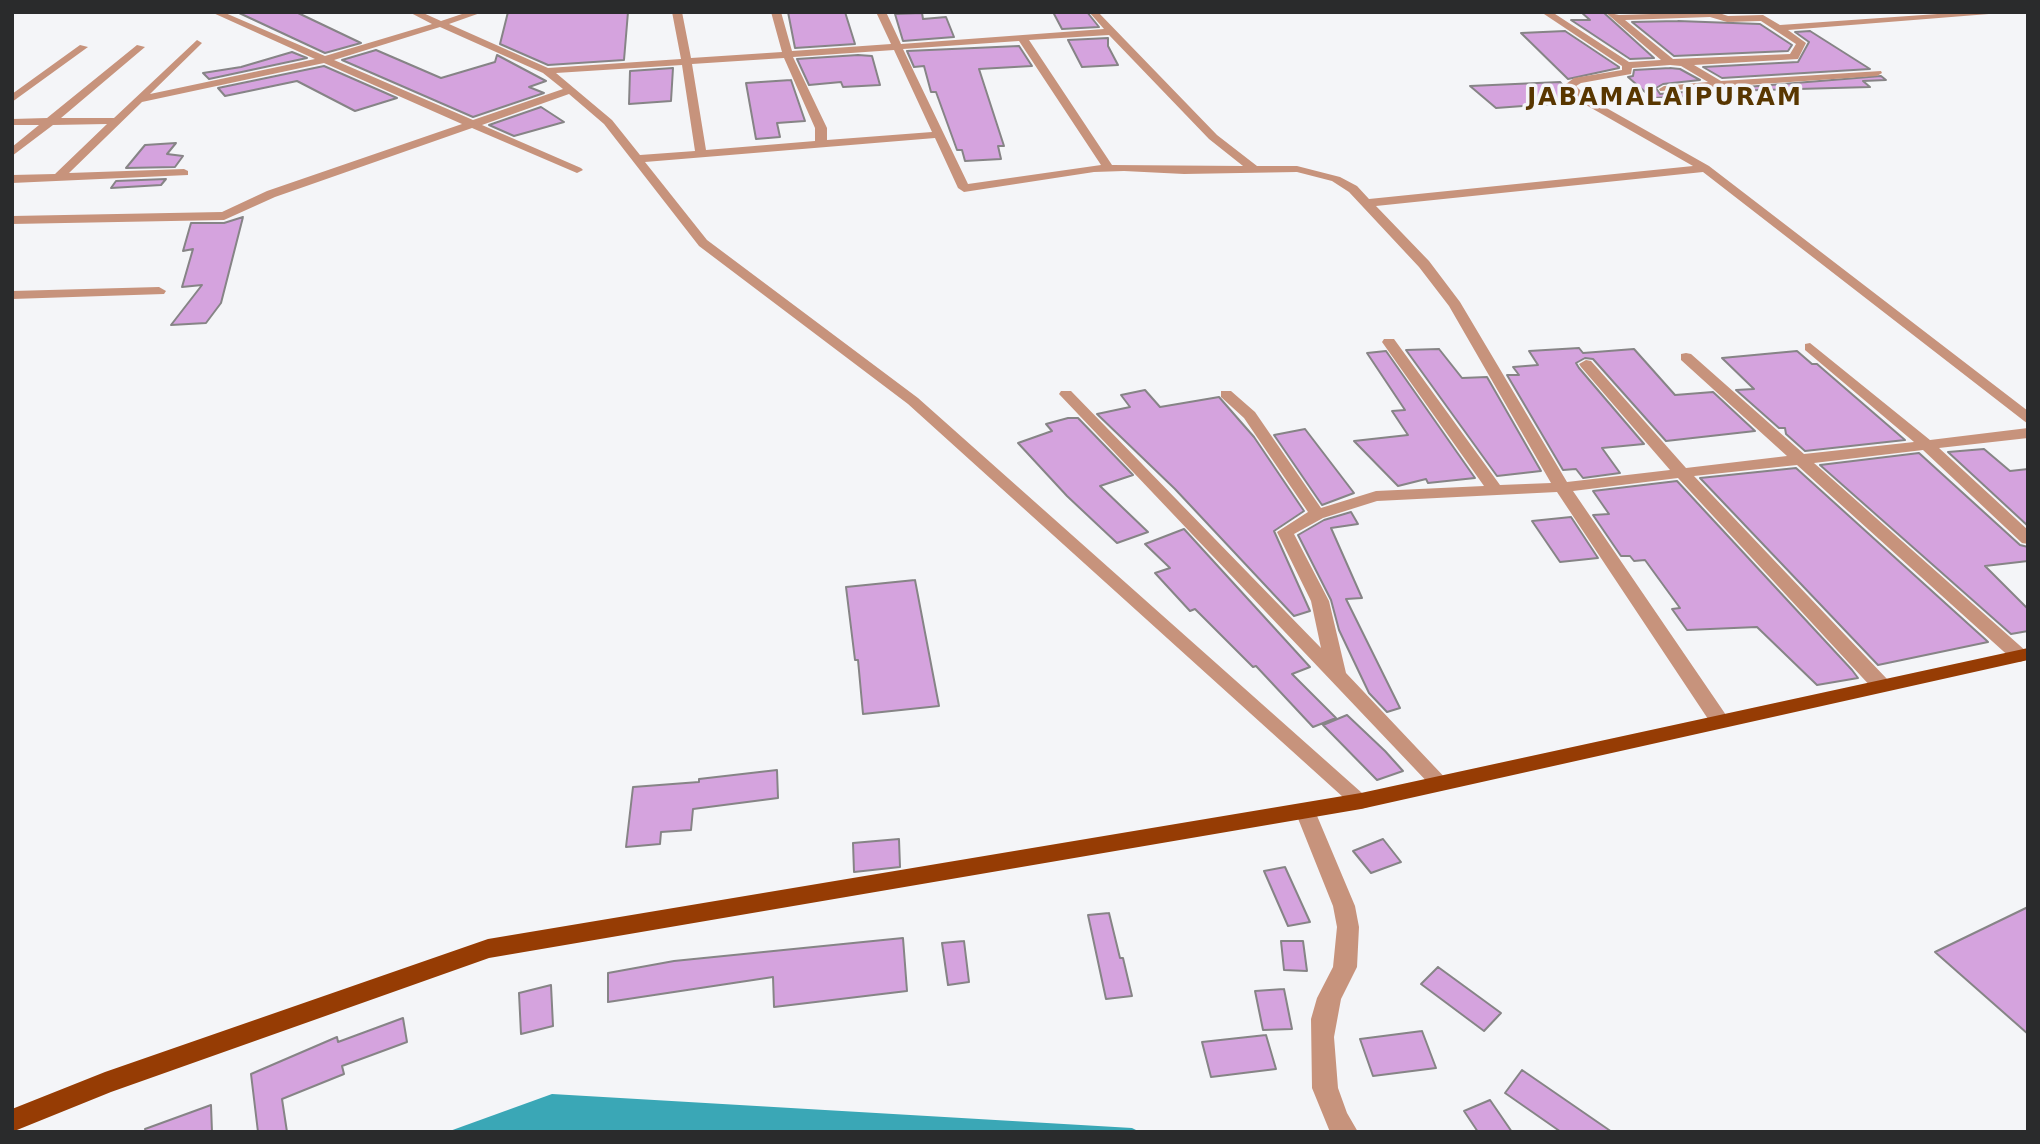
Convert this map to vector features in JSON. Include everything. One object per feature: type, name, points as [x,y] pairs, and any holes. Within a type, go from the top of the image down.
[{"type":"main road","points":[[12,1121],[104,1083],[488,949],[1361,801],[1880,684],[2024,655]]},
{"type":"street","points":[[215,12],[321,61],[577,170]]},
{"type":"street","points":[[414,12],[440,26],[547,71],[571,90],[608,122],[703,243],[913,401],[1361,801]]},
{"type":"street","points":[[138,100],[321,61],[479,12]]},
{"type":"street","points":[[677,12],[701,153]]},
{"type":"street","points":[[776,12],[788,56],[821,128],[821,144]]},
{"type":"street","points":[[881,12],[964,188],[1109,169],[1297,169],[1336,179],[1353,189],[1424,264],[1455,305],[1562,487],[1719,720]]},
{"type":"street","points":[[1093,12],[1109,32],[1213,137],[1253,169]]},
{"type":"street","points":[[1545,12],[1627,65],[1794,57],[1801,43],[1763,18],[1727,19],[1708,13],[1613,15]]},
{"type":"street","points":[[1779,28],[1958,18],[2010,12]]},
{"type":"street","points":[[1613,15],[1677,62],[1719,84]]},
{"type":"street","points":[[547,71],[686,59],[788,56],[1109,32]]},
{"type":"street","points":[[1022,38],[1109,169]]},
{"type":"street","points":[[58,178],[197,43]]},
{"type":"street","points":[[12,99],[83,47]]},
{"type":"street","points":[[12,153],[140,47]]},
{"type":"street","points":[[1627,65],[1627,72],[1578,80],[1570,86],[1583,99],[1705,168],[2028,419]]},
{"type":"street","points":[[1664,89],[1877,74]]},
{"type":"street","points":[[12,220],[224,216],[271,194],[571,90]]},
{"type":"street","points":[[12,122],[117,121]]},
{"type":"street","points":[[637,159],[937,135]]},
{"type":"street","points":[[1367,203],[1705,168]]},
{"type":"street","points":[[12,179],[184,173]]},
{"type":"street","points":[[12,295],[159,291]]},
{"type":"street","points":[[1389,342],[1495,490]]},
{"type":"street","points":[[1810,347],[1925,443],[2028,538]]},
{"type":"street","points":[[1686,357],[2024,655]]},
{"type":"street","points":[[1586,364],[1681,472],[1880,684]]},
{"type":"street","points":[[1066,394],[1440,783]]},
{"type":"street","points":[[1226,394],[1250,415],[1317,514]]},
{"type":"street","points":[[1337,677],[1320,601],[1286,532],[1317,514],[1376,496],[1562,487],[2028,433]]},
{"type":"street","points":[[1305,811],[1344,906],[1349,927],[1345,967],[1329,998],[1323,1019],[1322,1037],[1325,1088],[1336,1119],[1345,1132]]},
{"type":"water","points":[[552,1094],[1132,1128],[1140,1132],[447,1132]]},
{"type":"building","points":[[237,12],[296,12],[361,43],[325,53]]},
{"type":"building","points":[[508,12],[628,12],[624,60],[548,65],[500,44]]},
{"type":"building","points":[[788,12],[845,12],[855,44],[795,48]]},
{"type":"building","points":[[1053,12],[1087,12],[1099,27],[1062,29]]},
{"type":"building","points":[[1581,12],[1603,12],[1654,58],[1630,59],[1571,20],[1590,20]]},
{"type":"building","points":[[922,13],[923,19],[946,17],[954,37],[903,41],[895,14]]},
{"type":"building","points":[[1632,22],[1760,24],[1792,45],[1788,51],[1674,56]]},
{"type":"building","points":[[1565,31],[1619,68],[1568,79],[1521,33]]},
{"type":"building","points":[[1810,31],[1870,69],[1722,78],[1703,67],[1798,62],[1809,42],[1795,32]]},
{"type":"building","points":[[1108,38],[1108,46],[1118,65],[1082,67],[1068,40]]},
{"type":"building","points":[[1019,46],[1032,66],[979,69],[1004,146],[998,146],[1001,159],[965,161],[962,150],[957,150],[936,92],[931,92],[924,66],[914,67],[907,51]]},
{"type":"building","points":[[376,50],[441,78],[495,62],[497,55],[546,81],[529,87],[544,93],[473,117],[342,60]]},
{"type":"building","points":[[292,52],[307,58],[209,79],[203,73],[241,67]]},
{"type":"building","points":[[872,56],[880,85],[843,87],[841,82],[809,85],[797,59]]},
{"type":"building","points":[[324,66],[397,98],[355,111],[297,81],[225,96],[218,88]]},
{"type":"building","points":[[673,68],[671,101],[629,104],[630,71]]},
{"type":"building","points":[[1680,69],[1700,80],[1663,84],[1656,88],[1660,94],[1881,76],[1886,80],[1863,81],[1870,87],[1691,92],[1696,96],[1652,98],[1628,77],[1633,76],[1634,70]]},
{"type":"building","points":[[791,80],[805,121],[777,123],[780,137],[756,139],[746,83]]},
{"type":"building","points":[[1560,82],[1577,102],[1496,108],[1470,86]]},
{"type":"building","points":[[541,107],[564,122],[514,136],[489,125]]},
{"type":"building","points":[[176,143],[167,154],[183,156],[175,167],[126,168],[145,145]]},
{"type":"building","points":[[166,179],[161,185],[111,188],[116,181]]},
{"type":"building","points":[[243,217],[221,303],[206,323],[171,325],[202,285],[182,287],[193,249],[183,251],[191,223],[224,223]]},
{"type":"building","points":[[1579,348],[1583,353],[1634,349],[1675,395],[1713,392],[1755,431],[1666,441],[1593,359],[1585,358],[1576,363],[1579,368],[1644,444],[1602,448],[1620,473],[1583,478],[1576,469],[1563,470],[1507,375],[1519,375],[1513,367],[1538,365],[1529,351]]},
{"type":"building","points":[[1439,349],[1462,378],[1487,377],[1541,471],[1497,476],[1406,350]]},
{"type":"building","points":[[1386,351],[1475,478],[1428,483],[1426,479],[1398,486],[1354,441],[1408,435],[1392,411],[1405,410],[1367,353]]},
{"type":"building","points":[[1797,351],[1812,364],[1817,364],[1905,440],[1805,451],[1786,434],[1785,428],[1779,428],[1736,390],[1754,389],[1722,358]]},
{"type":"building","points":[[1145,390],[1160,407],[1219,397],[1254,437],[1304,511],[1274,531],[1310,611],[1294,616],[1175,489],[1097,414],[1130,407],[1121,395]]},
{"type":"building","points":[[1078,418],[1133,475],[1100,486],[1148,532],[1117,543],[1067,496],[1018,443],[1052,431],[1046,424]]},
{"type":"building","points":[[1305,429],[1354,493],[1322,505],[1274,435]]},
{"type":"building","points":[[1984,449],[2010,471],[2028,469],[2028,526],[1948,452]]},
{"type":"building","points":[[1919,453],[2020,545],[2028,547],[2028,561],[1985,566],[2028,609],[2028,631],[2011,634],[1820,465]]},
{"type":"building","points":[[1796,468],[1988,642],[1878,665],[1700,478]]},
{"type":"building","points":[[1677,481],[1858,678],[1817,685],[1757,627],[1687,630],[1672,609],[1680,608],[1645,560],[1634,561],[1630,556],[1621,556],[1593,515],[1609,514],[1593,491]]},
{"type":"building","points":[[1351,512],[1358,524],[1331,528],[1362,598],[1346,599],[1400,708],[1387,712],[1369,693],[1339,630],[1331,600],[1298,535],[1324,520]]},
{"type":"building","points":[[1571,517],[1598,558],[1560,562],[1532,521]]},
{"type":"building","points":[[1184,529],[1310,667],[1292,674],[1336,718],[1313,727],[1256,666],[1253,667],[1195,609],[1190,611],[1155,573],[1170,568],[1145,544]]},
{"type":"building","points":[[915,580],[939,706],[863,714],[858,660],[855,660],[846,587]]},
{"type":"building","points":[[1347,715],[1403,771],[1377,780],[1323,725]]},
{"type":"building","points":[[777,770],[778,798],[693,809],[691,830],[661,832],[660,844],[626,847],[633,787],[699,782],[699,779]]},
{"type":"building","points":[[899,839],[900,867],[854,872],[853,843]]},
{"type":"building","points":[[1383,839],[1401,862],[1371,873],[1353,851]]},
{"type":"building","points":[[1285,867],[1310,922],[1288,926],[1264,871]]},
{"type":"building","points":[[2028,907],[2028,1034],[1935,952]]},
{"type":"building","points":[[1109,913],[1132,996],[1106,999],[1088,915]]},
{"type":"building","points":[[903,938],[907,991],[774,1007],[773,977],[608,1002],[608,973],[674,961]]},
{"type":"building","points":[[964,941],[969,982],[948,985],[942,943]]},
{"type":"building","points":[[1281,941],[1303,941],[1307,971],[1284,970]]},
{"type":"building","points":[[1438,967],[1501,1013],[1484,1031],[1421,984]]},
{"type":"building","points":[[551,985],[553,1026],[521,1034],[519,993]]},
{"type":"building","points":[[1284,989],[1292,1029],[1263,1030],[1255,991]]},
{"type":"building","points":[[403,1018],[407,1042],[342,1066],[344,1074],[282,1099],[287,1132],[258,1132],[251,1074],[337,1037],[338,1042]]},
{"type":"building","points":[[1422,1031],[1436,1068],[1373,1076],[1360,1039]]},
{"type":"building","points":[[1266,1035],[1276,1069],[1211,1077],[1202,1042]]},
{"type":"building","points":[[1522,1070],[1612,1132],[1561,1132],[1505,1093]]},
{"type":"building","points":[[1490,1100],[1512,1132],[1478,1132],[1464,1111]]},
{"type":"building","points":[[211,1105],[212,1132],[146,1132],[145,1129]]},
{"type":"district","name":"JABAMALAIPURAM","points":[[1665,99]]}]
